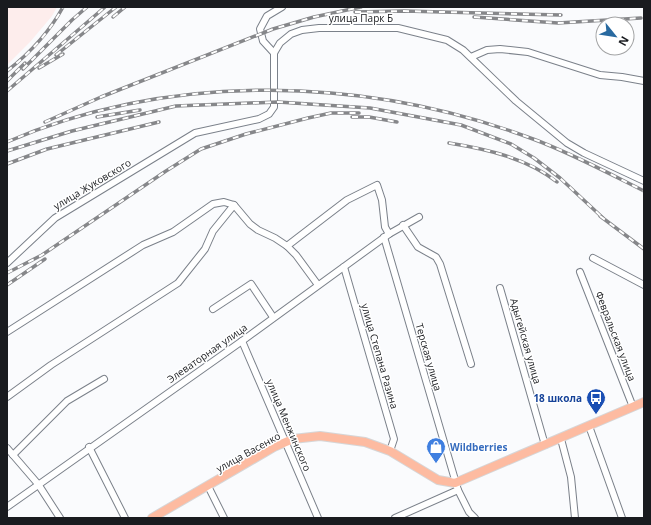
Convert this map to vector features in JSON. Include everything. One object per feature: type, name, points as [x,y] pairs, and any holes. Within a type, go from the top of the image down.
[{"type":"main road","points":[[456,486],[644,402]]},
{"type":"main road","name":"улица Васенко","points":[[152,518],[274,447],[293,439],[320,436],[365,442],[390,451],[438,480],[456,486]]},
{"type":"street","points":[[274,53],[262,41],[260,29],[267,16],[282,7]]},
{"type":"street","name":"улица Парк Б","points":[[274,53],[280,42],[291,34],[302,30],[319,28],[398,28],[447,40],[471,57],[516,101],[567,143],[584,153],[644,181]]},
{"type":"street","points":[[471,57],[487,50],[500,49],[528,52],[600,76],[622,77],[644,81]]},
{"type":"street","name":"улица Жуковского","points":[[7,263],[55,218],[195,133],[259,119],[269,114],[274,107],[274,53]]},
{"type":"street","name":"Терская улица","points":[[286,246],[347,200],[377,184],[382,200],[386,235],[456,486]]},
{"type":"street","points":[[7,332],[143,245],[174,232],[213,204],[224,202],[234,205],[258,230],[275,238],[286,246],[296,255],[318,285]]},
{"type":"street","points":[[7,397],[51,365],[178,283],[205,249],[213,231],[234,205]]},
{"type":"street","name":"Элеваторная улица","points":[[7,507],[89,447],[242,341],[386,235],[419,217]]},
{"type":"street","points":[[403,225],[418,247],[436,257],[440,264],[471,364]]},
{"type":"street","points":[[593,258],[644,285]]},
{"type":"street","name":"улица Степана Разина","points":[[344,267],[394,439],[390,451]]},
{"type":"street","name":"Февральская улица","points":[[580,272],[632,407]]},
{"type":"street","points":[[213,310],[251,284],[273,317]]},
{"type":"street","name":"Адыгейская улица","points":[[500,288],[545,445]]},
{"type":"street","name":"улица Менжинского","points":[[242,341],[318,518]]},
{"type":"street","points":[[13,455],[68,401],[104,378]]},
{"type":"street","points":[[589,426],[622,518]]},
{"type":"street","points":[[561,439],[571,477],[575,518]]},
{"type":"street","points":[[89,447],[125,518]]},
{"type":"street","points":[[7,448],[38,484],[60,518]]},
{"type":"street","points":[[208,486],[224,518]]},
{"type":"street","points":[[395,518],[456,486],[469,512],[475,518]]},
{"type":"shaded area","points":[[7,7],[57,7],[52,16],[30,42],[7,65]]},
{"type":"railway","points":[[7,71],[38,42],[52,25],[63,7]]},
{"type":"railway","points":[[23,69],[87,7]]},
{"type":"railway","points":[[7,91],[105,7]]},
{"type":"railway","points":[[56,55],[116,7]]},
{"type":"railway","points":[[113,17],[125,7]]},
{"type":"railway","points":[[45,122],[101,97],[273,29],[314,17],[361,7]]},
{"type":"railway","points":[[355,12],[404,11],[561,15]]},
{"type":"railway","points":[[474,17],[558,23],[641,18]]},
{"type":"railway","points":[[39,68],[63,54]]},
{"type":"railway","points":[[7,81],[25,63]]},
{"type":"railway","points":[[7,142],[70,119],[135,103],[202,93],[269,90],[337,94],[404,103],[469,118],[561,150],[644,191]]},
{"type":"railway","points":[[7,151],[72,131],[176,106],[278,102],[370,108],[461,125],[511,144],[534,158],[560,178],[603,218]]},
{"type":"railway","points":[[97,117],[140,110]]},
{"type":"railway","points":[[7,273],[42,255],[201,149],[246,134],[308,118],[331,113],[359,113]]},
{"type":"railway","points":[[352,117],[369,117],[397,122]]},
{"type":"railway","points":[[7,164],[47,149],[159,122]]},
{"type":"railway","points":[[449,143],[477,148],[506,156],[533,167],[557,182]]},
{"type":"railway","points":[[600,216],[644,249]]},
{"type":"railway","points":[[7,285],[45,259]]},
{"type":"place","name":"18 школа","points":[[596,415]]},
{"type":"place","name":"Wildberries","points":[[436,464]]}]
